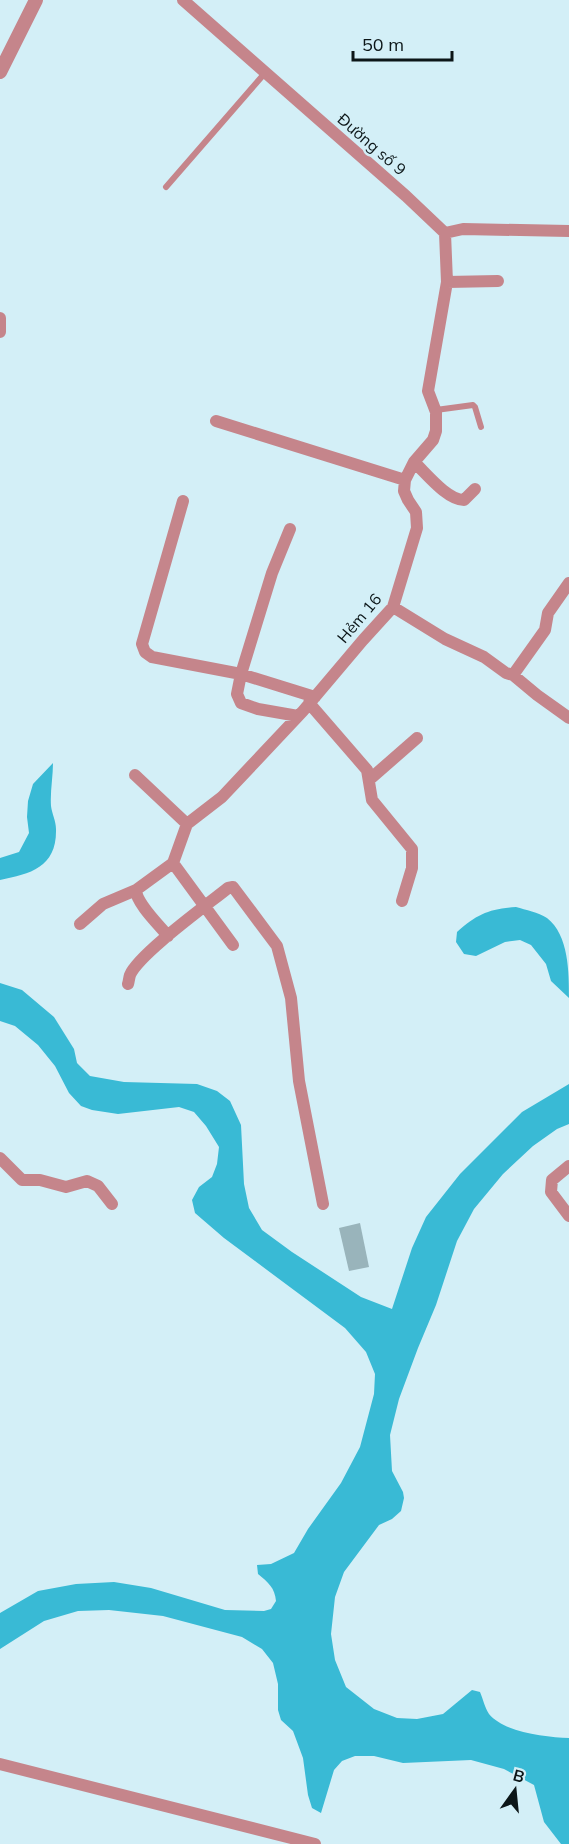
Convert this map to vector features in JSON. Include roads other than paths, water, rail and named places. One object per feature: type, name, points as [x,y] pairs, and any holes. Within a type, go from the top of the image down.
[{"type":"street","points":[[0,72],[36,0]]},
{"type":"street","name":"Đường số 9","points":[[183,0],[445,233]]},
{"type":"street","points":[[216,420],[405,480],[414,462],[433,440],[436,431],[435,410],[428,391],[447,282],[445,233],[463,229],[569,231]]},
{"type":"street","points":[[447,282],[498,281]]},
{"type":"street","points":[[0,318],[0,332]]},
{"type":"street","points":[[414,462],[458,500],[464,500],[475,489]]},
{"type":"street","name":"Hẻm 16","points":[[186,824],[222,797],[298,716],[393,607],[417,528],[416,512],[404,491],[405,480]]},
{"type":"street","points":[[183,501],[142,644],[145,652],[152,657],[241,674],[312,700],[368,770],[372,800],[412,849],[412,868],[402,901]]},
{"type":"street","points":[[290,529],[272,573],[237,694],[241,703],[258,709],[298,716]]},
{"type":"street","points":[[513,675],[545,630],[548,613],[569,583]]},
{"type":"street","points":[[393,607],[445,639],[484,657],[506,673],[513,675],[569,718]]},
{"type":"street","points":[[369,780],[417,738]]},
{"type":"street","points":[[80,924],[103,904],[136,890],[173,863],[186,824],[135,775]]},
{"type":"street","points":[[173,863],[233,945]]},
{"type":"street","points":[[128,984],[130,974],[139,962],[205,906],[228,888],[233,887],[277,946],[291,999],[299,1081],[323,1204]]},
{"type":"street","points":[[136,890],[136,895],[168,936]]},
{"type":"street","points":[[0,1158],[22,1180],[40,1180],[66,1187],[87,1181],[98,1186],[112,1204]]},
{"type":"street","points":[[569,1166],[552,1180],[551,1192],[569,1216]]},
{"type":"street","points":[[0,1764],[315,1844]]},
{"type":"lane","points":[[166,187],[265,73]]},
{"type":"lane","points":[[435,410],[473,405],[482,427]]},
{"type":"water","points":[[53,763],[51,806],[56,829],[52,852],[47,860],[32,871],[0,880],[0,858],[19,852],[29,833],[28,801],[33,784]]},
{"type":"water","points":[[516,907],[547,918],[560,934],[566,955],[569,998],[551,981],[546,964],[531,945],[520,940],[505,942],[476,956],[464,954],[456,942],[457,932],[477,917],[498,909]]},
{"type":"water","points":[[0,983],[22,990],[54,1017],[74,1049],[77,1063],[90,1076],[124,1082],[197,1084],[217,1091],[230,1101],[241,1125],[244,1184],[249,1208],[262,1230],[361,1297],[392,1309],[412,1248],[426,1217],[460,1174],[522,1112],[569,1084],[569,1124],[557,1129],[533,1146],[503,1174],[474,1209],[457,1241],[436,1305],[399,1399],[390,1435],[392,1471],[404,1498],[401,1511],[392,1519],[379,1525],[344,1572],[335,1597],[331,1634],[335,1660],[346,1687],[374,1709],[397,1718],[417,1719],[443,1714],[472,1690],[480,1692],[489,1714],[505,1726],[538,1735],[569,1738],[569,1844],[561,1844],[544,1822],[534,1785],[504,1769],[471,1760],[403,1763],[374,1756],[355,1756],[342,1761],[334,1770],[321,1813],[312,1808],[303,1758],[293,1731],[281,1720],[278,1710],[278,1684],[273,1663],[262,1649],[242,1637],[163,1616],[109,1610],[78,1611],[44,1621],[0,1649],[0,1613],[38,1591],[76,1584],[114,1582],[151,1588],[225,1610],[264,1611],[271,1609],[276,1601],[274,1592],[258,1574],[257,1565],[271,1564],[294,1553],[341,1483],[360,1447],[374,1394],[375,1374],[366,1352],[345,1328],[224,1238],[195,1213],[192,1200],[199,1187],[212,1177],[217,1164],[219,1147],[194,1112],[179,1107],[118,1114],[81,1106],[69,1093],[55,1066],[38,1045],[15,1026],[0,1021]]}]
